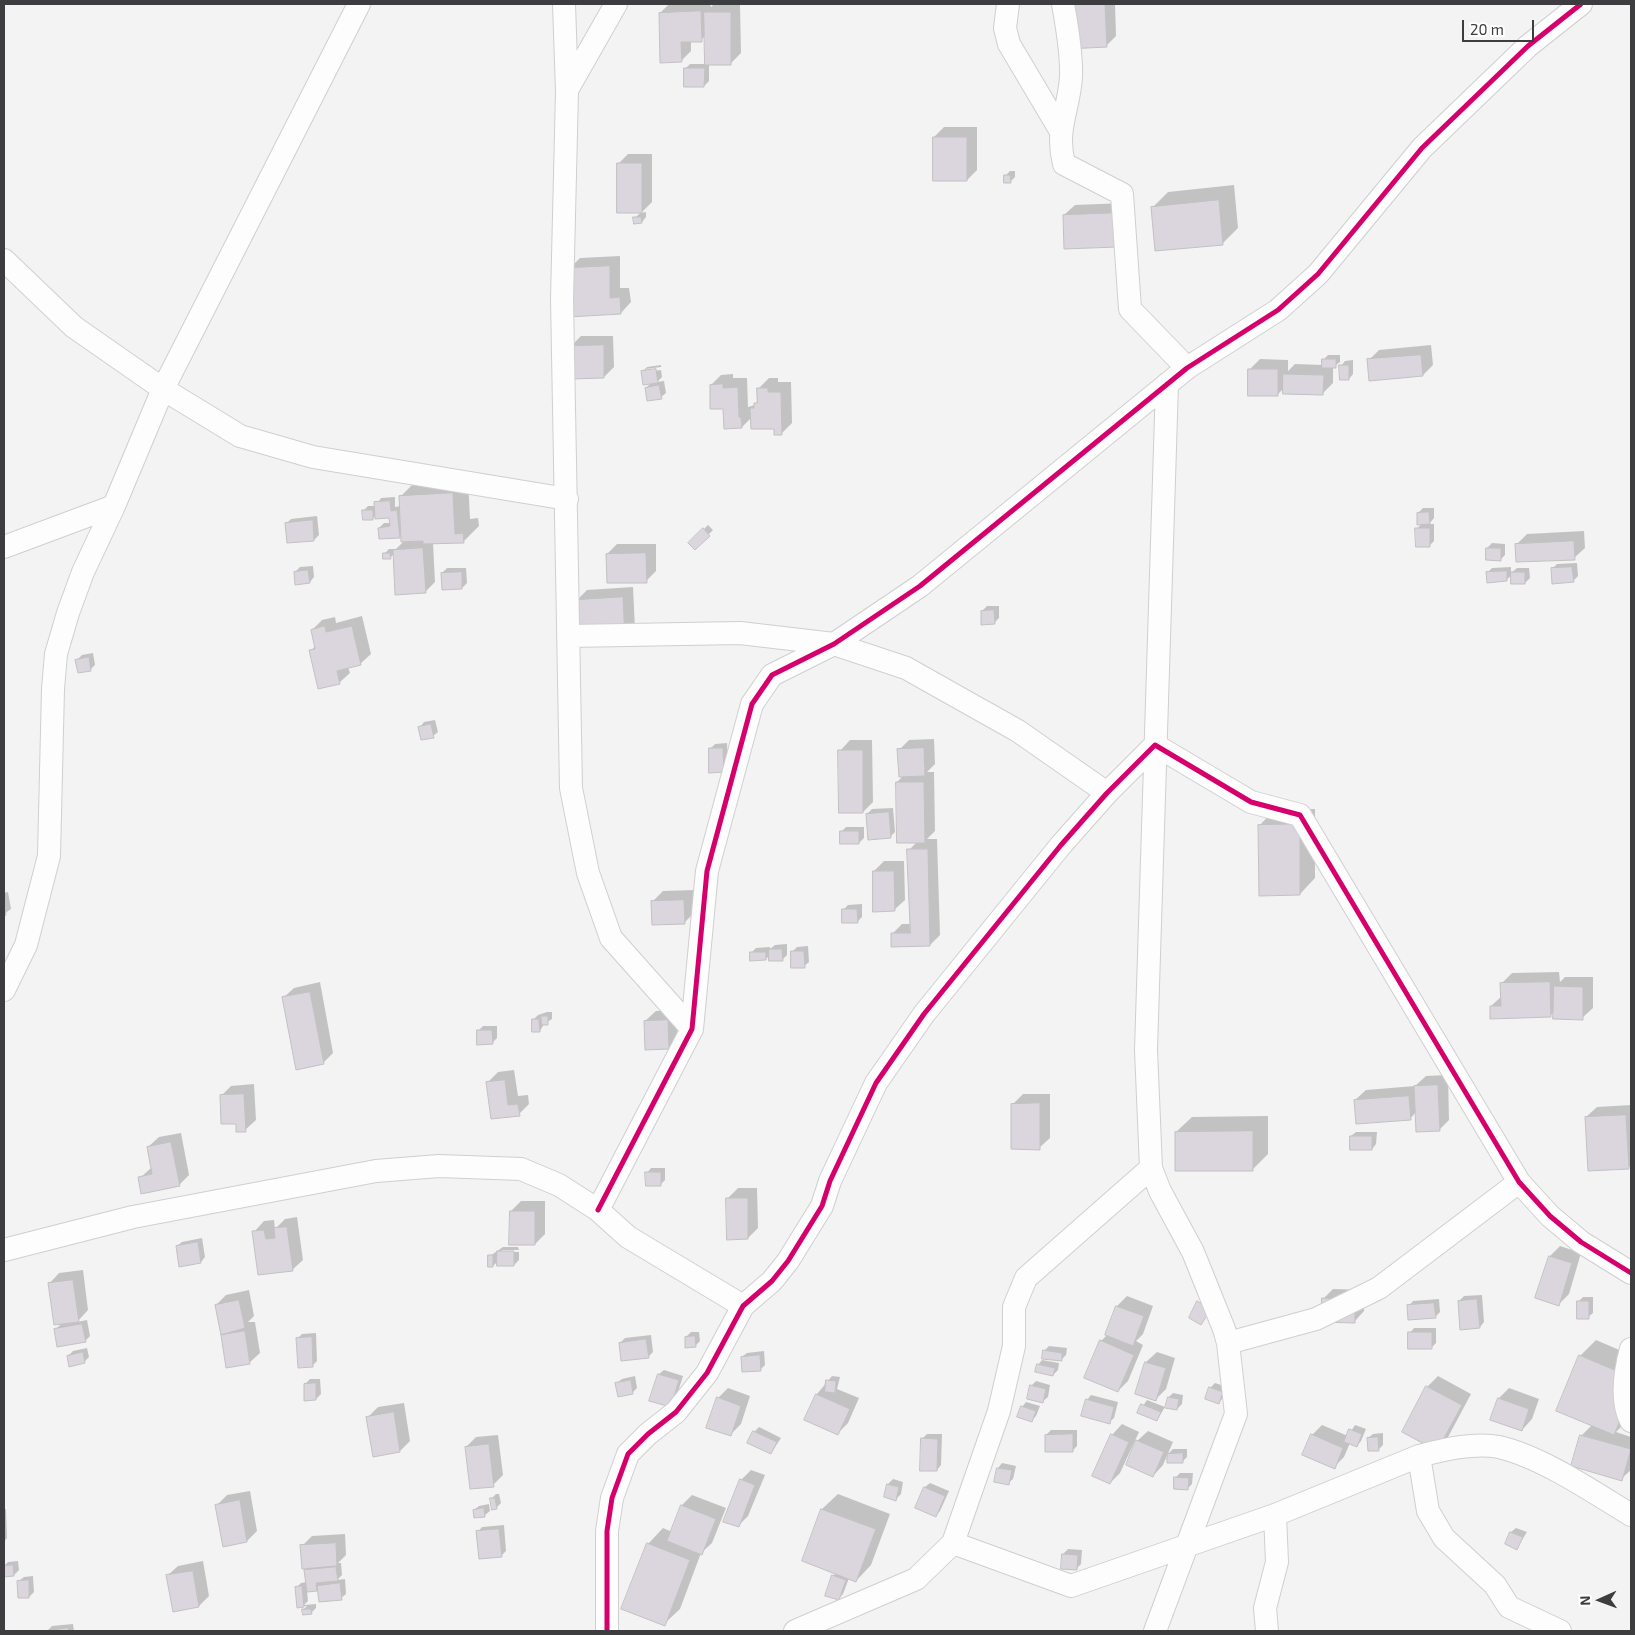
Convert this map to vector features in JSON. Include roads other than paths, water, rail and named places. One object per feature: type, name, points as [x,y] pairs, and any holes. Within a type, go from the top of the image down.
[{"type":"street","points":[[4,990],[26,946],[49,856],[51,733],[56,654],[83,572],[114,506],[163,389],[360,4]]},
{"type":"street","points":[[564,4],[567,90],[562,299],[570,636],[571,788],[588,873],[611,938],[692,1029]]},
{"type":"street","points":[[567,90],[616,4]]},
{"type":"street","points":[[1008,4],[1005,28],[1009,44],[1060,130]]},
{"type":"street","points":[[1063,4],[1071,76],[1060,130],[1064,164],[1122,194],[1130,309],[1187,368]]},
{"type":"street","points":[[598,1210],[692,1029],[707,871],[752,704],[772,675],[834,644],[920,586],[1187,368],[1278,310],[1318,274],[1422,148],[1528,46],[1581,4]]},
{"type":"street","points":[[4,260],[74,328],[163,389],[240,436],[313,457],[567,499]]},
{"type":"street","points":[[1155,1631],[1188,1546],[1204,1495],[1236,1414],[1228,1343],[1193,1252],[1160,1191],[1151,1168],[1146,1050],[1167,384]]},
{"type":"street","points":[[4,547],[114,506]]},
{"type":"street","points":[[570,636],[740,632],[834,644],[906,668],[1018,731],[1107,793]]},
{"type":"street","points":[[607,1631],[606,1531],[612,1498],[628,1454],[648,1434],[676,1412],[706,1374],[743,1306],[772,1281],[788,1261],[822,1206],[830,1180],[876,1083],[924,1014],[1061,845],[1107,793],[1155,745]]},
{"type":"street","points":[[1155,745],[1251,802],[1300,815],[1519,1182],[1550,1216],[1581,1242],[1631,1273]]},
{"type":"street","points":[[4,1250],[133,1217],[224,1198],[376,1171],[439,1166],[521,1169],[559,1185],[598,1210],[628,1237],[743,1306]]},
{"type":"street","points":[[794,1631],[916,1579],[953,1543],[999,1411],[1014,1346],[1014,1307],[1026,1278],[1151,1168]]},
{"type":"street","points":[[1228,1343],[1316,1319],[1379,1288],[1519,1182]]},
{"type":"street","points":[[1630,1418],[1625,1398],[1631,1349]]},
{"type":"street","points":[[953,1543],[1071,1586],[1275,1515],[1419,1456],[1472,1446],[1498,1447],[1572,1479],[1631,1515]]},
{"type":"street","points":[[1419,1456],[1428,1511],[1444,1538],[1495,1585],[1509,1607],[1560,1631]]},
{"type":"street","points":[[1267,1631],[1266,1608],[1277,1562],[1275,1515]]}]
